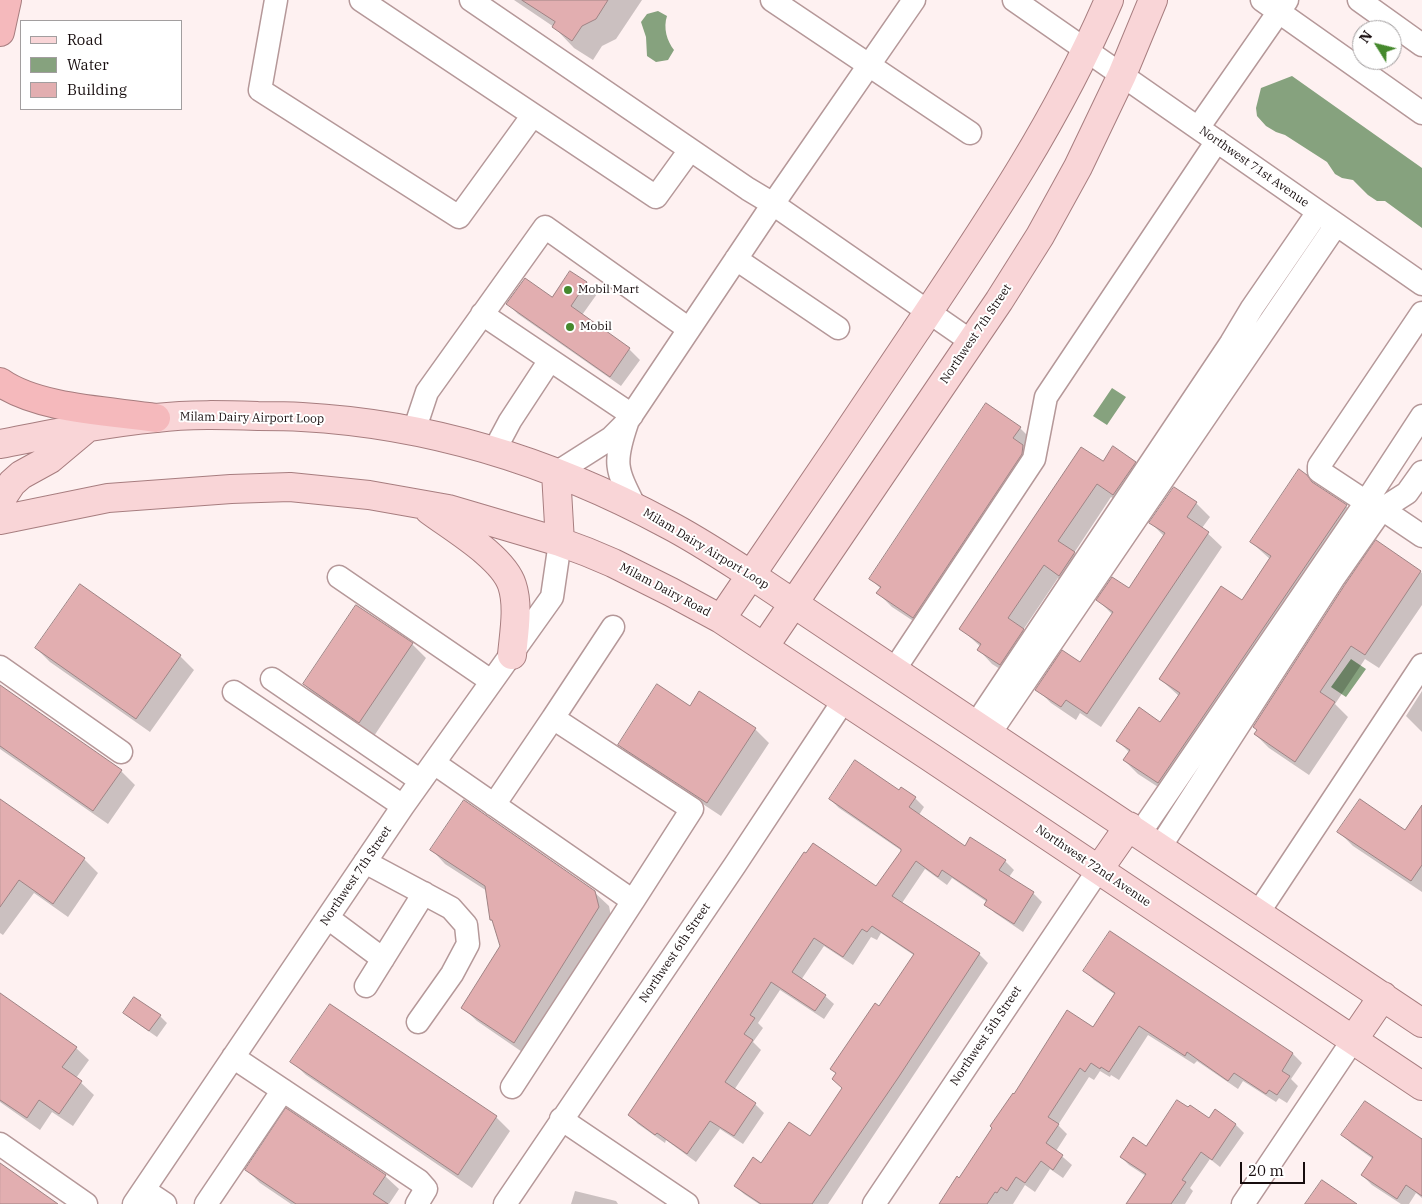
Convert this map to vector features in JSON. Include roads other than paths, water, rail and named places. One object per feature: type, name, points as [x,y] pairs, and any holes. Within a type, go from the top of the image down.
[{"type":"highway","points":[[0,32],[7,0]]},
{"type":"highway","points":[[0,382],[17,392],[53,403],[156,418]]},
{"type":"main road","points":[[721,619],[987,224],[1034,147],[1087,50],[1108,0]]},
{"type":"main road","name":"Northwest 7th Street","points":[[764,647],[972,342],[1040,236],[1078,167],[1122,75],[1152,0]]},
{"type":"main road","name":"Milam Dairy Airport Loop","points":[[0,444],[88,427],[156,418],[218,416],[302,417],[414,431],[494,451],[556,473],[635,507],[679,530],[795,603]]},
{"type":"main road","points":[[0,501],[12,483],[21,475],[50,459],[88,427]]},
{"type":"main road","points":[[0,520],[108,498],[231,489],[290,487],[369,495],[420,504],[477,517],[560,542],[556,473]]},
{"type":"main road","points":[[420,504],[483,550],[508,574],[513,586],[515,606],[512,654]]},
{"type":"main road","name":"Milam Dairy Road","points":[[560,542],[613,563],[721,619],[764,647]]},
{"type":"main road","points":[[795,603],[1382,996],[1419,1015]]},
{"type":"main road","name":"Northwest 72nd Avenue","points":[[764,647],[1422,1086]]},
{"type":"main road","points":[[1099,870],[1143,836]]},
{"type":"main road","points":[[1354,1040],[1382,996]]},
{"type":"street","points":[[276,0],[260,90],[459,217],[533,115]]},
{"type":"street","points":[[361,0],[656,197],[690,150]]},
{"type":"street","points":[[471,0],[690,150],[773,204],[972,342]]},
{"type":"street","points":[[772,0],[970,133]]},
{"type":"street","points":[[556,473],[611,438],[630,418],[773,204],[914,0]]},
{"type":"street","name":"Northwest 71st Avenue","points":[[1014,0],[1422,284]]},
{"type":"street","points":[[1359,0],[1422,45]]},
{"type":"street","points":[[1198,128],[1276,4],[1422,113]]},
{"type":"street","points":[[894,670],[1034,459],[1046,397],[1217,142]]},
{"type":"street","points":[[983,728],[1231,344],[1252,308],[1318,212]]},
{"type":"street","points":[[983,728],[1336,225]]},
{"type":"street","points":[[414,431],[427,392],[544,227],[689,329]]},
{"type":"street","points":[[736,259],[838,328]]},
{"type":"street","points":[[482,314],[630,418]]},
{"type":"street","points":[[1422,314],[1318,466],[1319,471],[1422,536]]},
{"type":"street","points":[[494,451],[510,421],[550,360]]},
{"type":"street","points":[[1143,836],[1374,506],[1422,416]]},
{"type":"street","points":[[630,418],[617,456],[618,469],[622,481],[635,507]]},
{"type":"street","points":[[1374,506],[1407,493],[1422,472]]},
{"type":"street","name":"Northwest 7th Street","points":[[139,1197],[403,806],[552,597],[560,542]]},
{"type":"street","points":[[339,577],[491,681]]},
{"type":"street","points":[[494,806],[614,627]]},
{"type":"street","points":[[1258,913],[1422,665]]},
{"type":"street","points":[[0,668],[121,752]]},
{"type":"street","points":[[272,679],[427,772],[494,806],[633,901]]},
{"type":"street","points":[[234,692],[403,806]]},
{"type":"street","name":"Northwest 6th Street","points":[[504,1204],[735,865],[844,700]]},
{"type":"street","points":[[512,1087],[692,809],[553,718]]},
{"type":"street","points":[[365,862],[451,908],[466,925],[468,944],[452,974],[418,1022]]},
{"type":"street","name":"Northwest 5th Street","points":[[874,1204],[1099,870]]},
{"type":"street","points":[[366,986],[424,893]]},
{"type":"street","points":[[328,918],[383,959]]},
{"type":"street","points":[[1243,1204],[1354,1040]]},
{"type":"street","points":[[234,1057],[419,1181],[426,1189],[417,1204]]},
{"type":"street","points":[[206,1204],[283,1090]]},
{"type":"street","points":[[561,1119],[687,1204]]},
{"type":"street","points":[[0,1144],[86,1204]]},
{"type":"street","points":[[139,1197],[165,1204]]},
{"type":"water","points":[[658,11],[667,16],[666,34],[674,50],[668,60],[656,62],[647,56],[646,37],[641,22],[647,14]]},
{"type":"water","points":[[1292,76],[1422,168],[1422,228],[1385,201],[1377,201],[1368,195],[1353,180],[1342,178],[1335,174],[1327,162],[1285,135],[1266,126],[1257,116],[1256,108],[1261,88]]},
{"type":"water","points":[[1112,388],[1126,397],[1107,425],[1093,416]]},
{"type":"water","points":[[1351,659],[1366,669],[1346,697],[1331,687]]},
{"type":"place","name":"Mobil Mart","points":[[568,290]]},
{"type":"place","name":"Mobil","points":[[570,327]]}]
